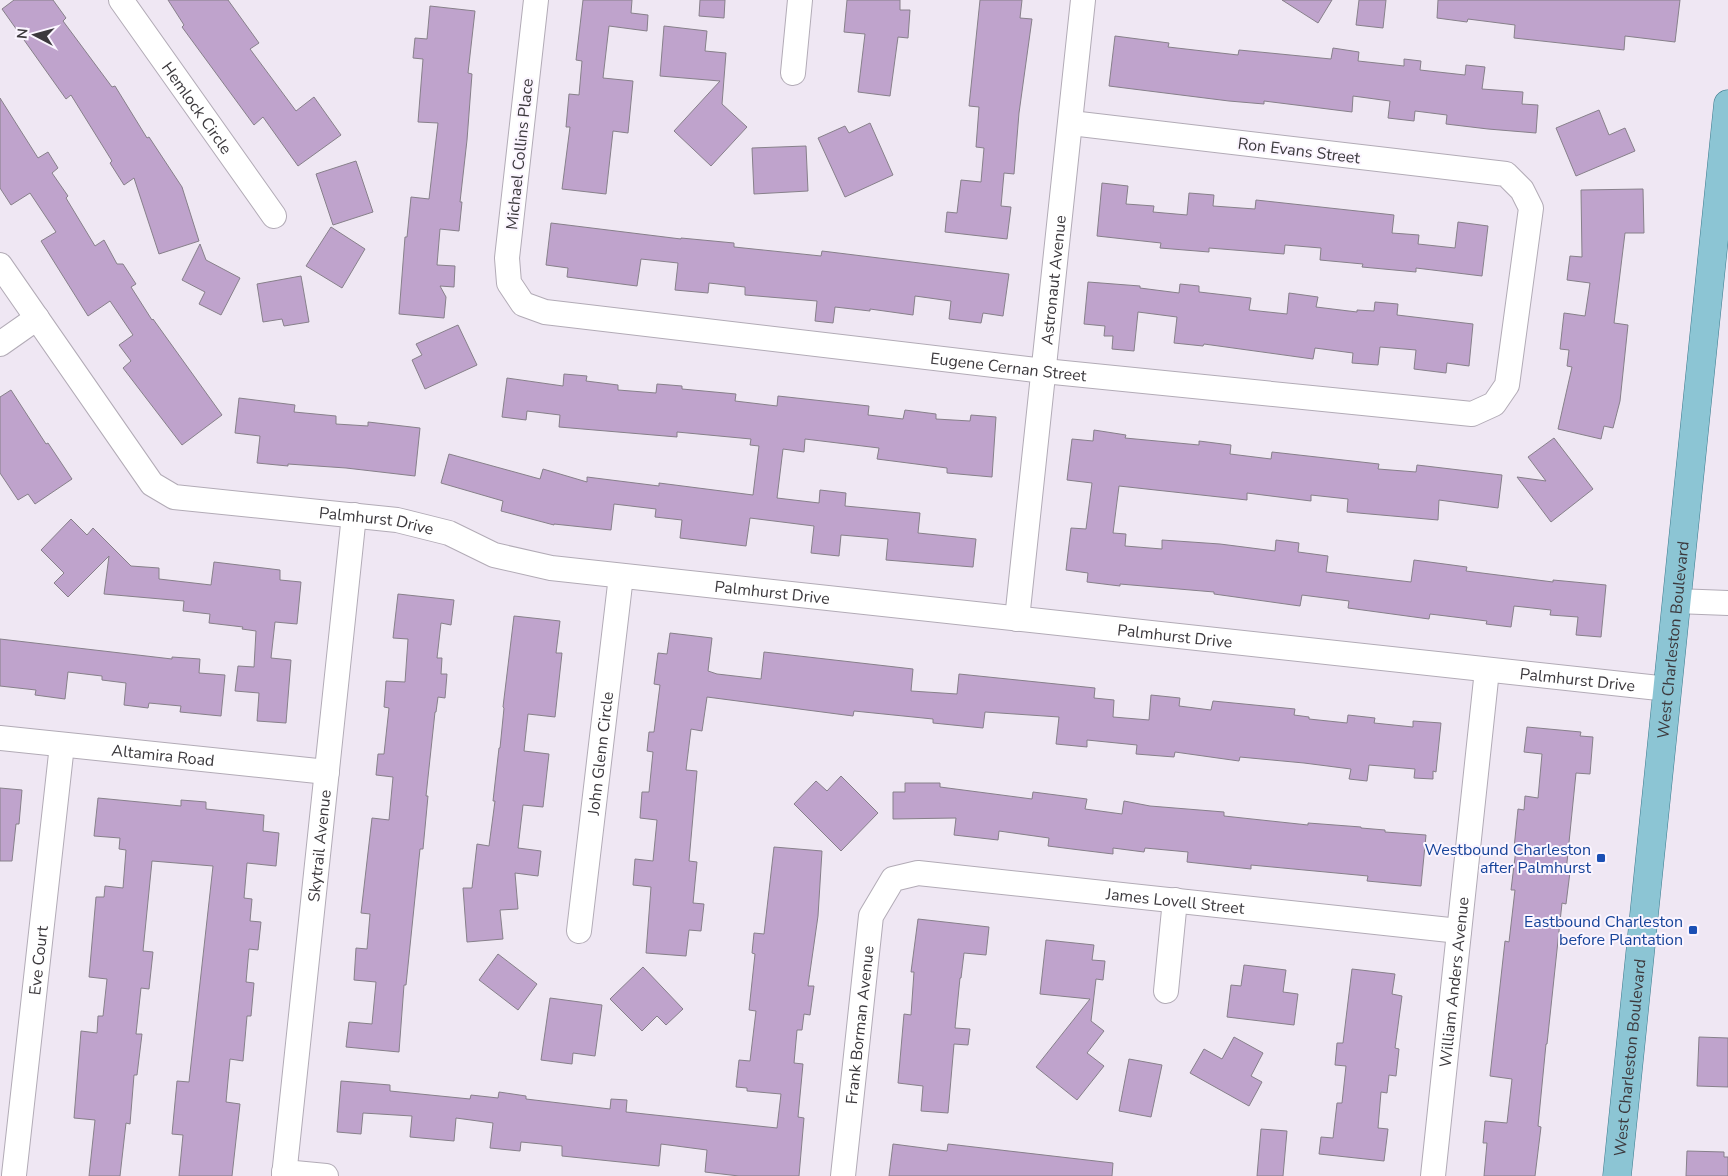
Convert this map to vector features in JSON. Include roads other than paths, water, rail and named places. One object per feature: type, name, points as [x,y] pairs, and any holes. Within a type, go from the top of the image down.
[{"type":"main road","name":"West Charleston Boulevard","points":[[1617,1176],[1728,104]]},
{"type":"street","name":"Hemlock Circle","points":[[121,0],[274,216]]},
{"type":"street","name":"Michael Collins Place","points":[[523,304],[509,283],[507,258],[536,0]]},
{"type":"street","points":[[793,74],[800,0]]},
{"type":"street","name":"Astronaut Avenue","points":[[1017,619],[1082,0]]},
{"type":"street","name":"Ron Evans Street","points":[[1070,123],[1506,174],[1522,190],[1531,208],[1507,385],[1494,404]]},
{"type":"street","name":"Palmhurst Drive","points":[[0,265],[152,484],[174,497],[397,520],[449,533],[494,555],[541,566],[1668,689]]},
{"type":"street","name":"Eugene Cernan Street","points":[[523,304],[545,312],[1044,371],[1472,414],[1494,404]]},
{"type":"street","points":[[0,344],[37,318]]},
{"type":"street","name":"Skytrail Avenue","points":[[284,1174],[354,515]]},
{"type":"street","name":"John Glenn Circle","points":[[579,931],[621,576]]},
{"type":"street","points":[[1676,601],[1728,603]]},
{"type":"street","name":"William Anders Avenue","points":[[1433,1176],[1487,670]]},
{"type":"street","name":"Altamira Road","points":[[0,738],[327,772]]},
{"type":"street","name":"Eve Court","points":[[14,1175],[62,744]]},
{"type":"street","name":"James Lovell Street","points":[[893,879],[918,873],[1458,931]]},
{"type":"street","name":"Frank Borman Avenue","points":[[843,1176],[870,916],[893,879]]},
{"type":"street","points":[[1166,991],[1175,900]]},
{"type":"street","points":[[284,1174],[326,1176]]},
{"type":"place","name":"Westbound Charleston after Palmhurst","points":[[1601,858]]},
{"type":"place","name":"Eastbound Charleston before Plantation","points":[[1693,930]]}]
